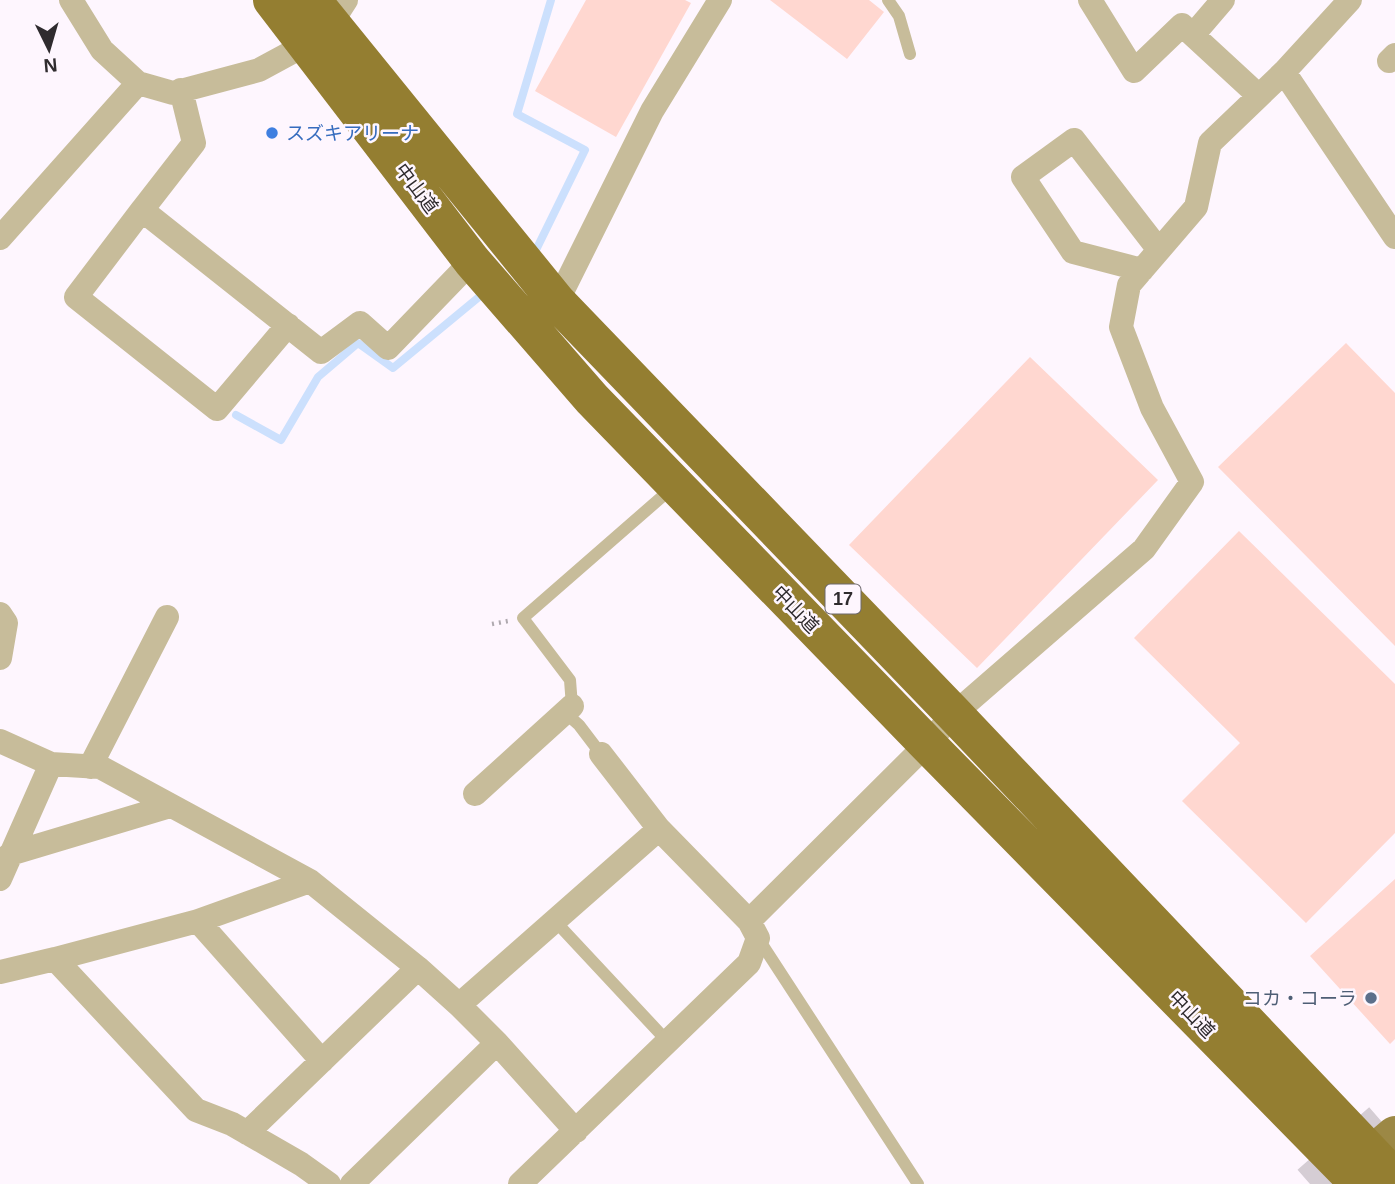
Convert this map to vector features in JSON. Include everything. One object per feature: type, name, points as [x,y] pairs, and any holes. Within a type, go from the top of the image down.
[{"type":"highway","name":"中山道","points":[[272,0],[324,17],[558,302],[954,714],[1374,1165]]},
{"type":"highway","name":"中山道","points":[[324,17],[472,261],[592,399],[927,744],[1374,1165]]},
{"type":"street","points":[[71,0],[102,50],[138,83],[173,93],[260,69],[324,17]]},
{"type":"street","points":[[558,302],[653,111],[720,0]]},
{"type":"street","points":[[1090,0],[1133,71],[1182,25],[1259,96]]},
{"type":"street","points":[[1193,35],[1223,0]]},
{"type":"street","points":[[520,1184],[749,963],[753,930],[954,714],[1144,549],[1192,482],[1152,408],[1121,327],[1129,285],[1196,207],[1209,143],[1284,72],[1350,0]]},
{"type":"street","points":[[1284,72],[1395,237]]},
{"type":"street","points":[[0,238],[138,83]]},
{"type":"street","points":[[181,90],[194,143],[76,297],[217,409],[288,325]]},
{"type":"street","points":[[1142,270],[1073,252],[1023,177],[1074,140],[1159,250]]},
{"type":"street","points":[[142,210],[321,352],[360,323],[388,348],[472,261]]},
{"type":"street","points":[[0,614],[6,623],[0,658]]},
{"type":"street","points":[[90,767],[167,617]]},
{"type":"street","points":[[475,794],[572,706]]},
{"type":"street","points":[[0,741],[51,764],[100,767],[310,881],[418,968],[459,1005],[576,1131]]},
{"type":"street","points":[[601,754],[659,829],[753,930]]},
{"type":"street","points":[[0,879],[51,764]]},
{"type":"street","points":[[10,854],[170,806]]},
{"type":"street","points":[[459,1005],[659,829]]},
{"type":"street","points":[[0,972],[198,921],[310,881]]},
{"type":"street","points":[[198,921],[322,1061]]},
{"type":"street","points":[[55,959],[196,1110],[232,1124],[301,1164],[329,1184]]},
{"type":"street","points":[[247,1133],[418,968]]},
{"type":"street","points":[[352,1184],[497,1043]]},
{"type":"lane","points":[[888,0],[899,16],[910,54]]},
{"type":"lane","points":[[601,754],[570,717],[570,680],[523,618],[675,486]]},
{"type":"lane","points":[[555,921],[668,1042]]},
{"type":"lane","points":[[753,930],[918,1184]]},
{"type":"building","points":[[586,0],[685,0],[691,3],[616,137],[535,91]]},
{"type":"building","points":[[770,0],[869,0],[884,12],[847,59]]},
{"type":"building","points":[[1346,343],[1395,393],[1395,646],[1218,467]]},
{"type":"building","points":[[1030,357],[1158,480],[977,668],[849,545]]},
{"type":"building","points":[[1239,531],[1395,684],[1395,833],[1306,923],[1182,801],[1240,743],[1134,638]]},
{"type":"building","name":"コカ・コーラ","points":[[1395,879],[1395,1039],[1390,1044],[1310,956]]},
{"type":"waterway","points":[[531,255],[535,252],[585,150],[517,114],[551,0]]},
{"type":"waterway","points":[[236,415],[281,440],[318,377],[358,343],[393,368],[485,292]]},
{"type":"tunnel","points":[[1310,1184],[1395,1110]]},
{"type":"place","name":"スズキアリーナ","points":[[272,133]]},
{"type":"place","name":"コカ・コーラ","points":[[1371,998]]}]
